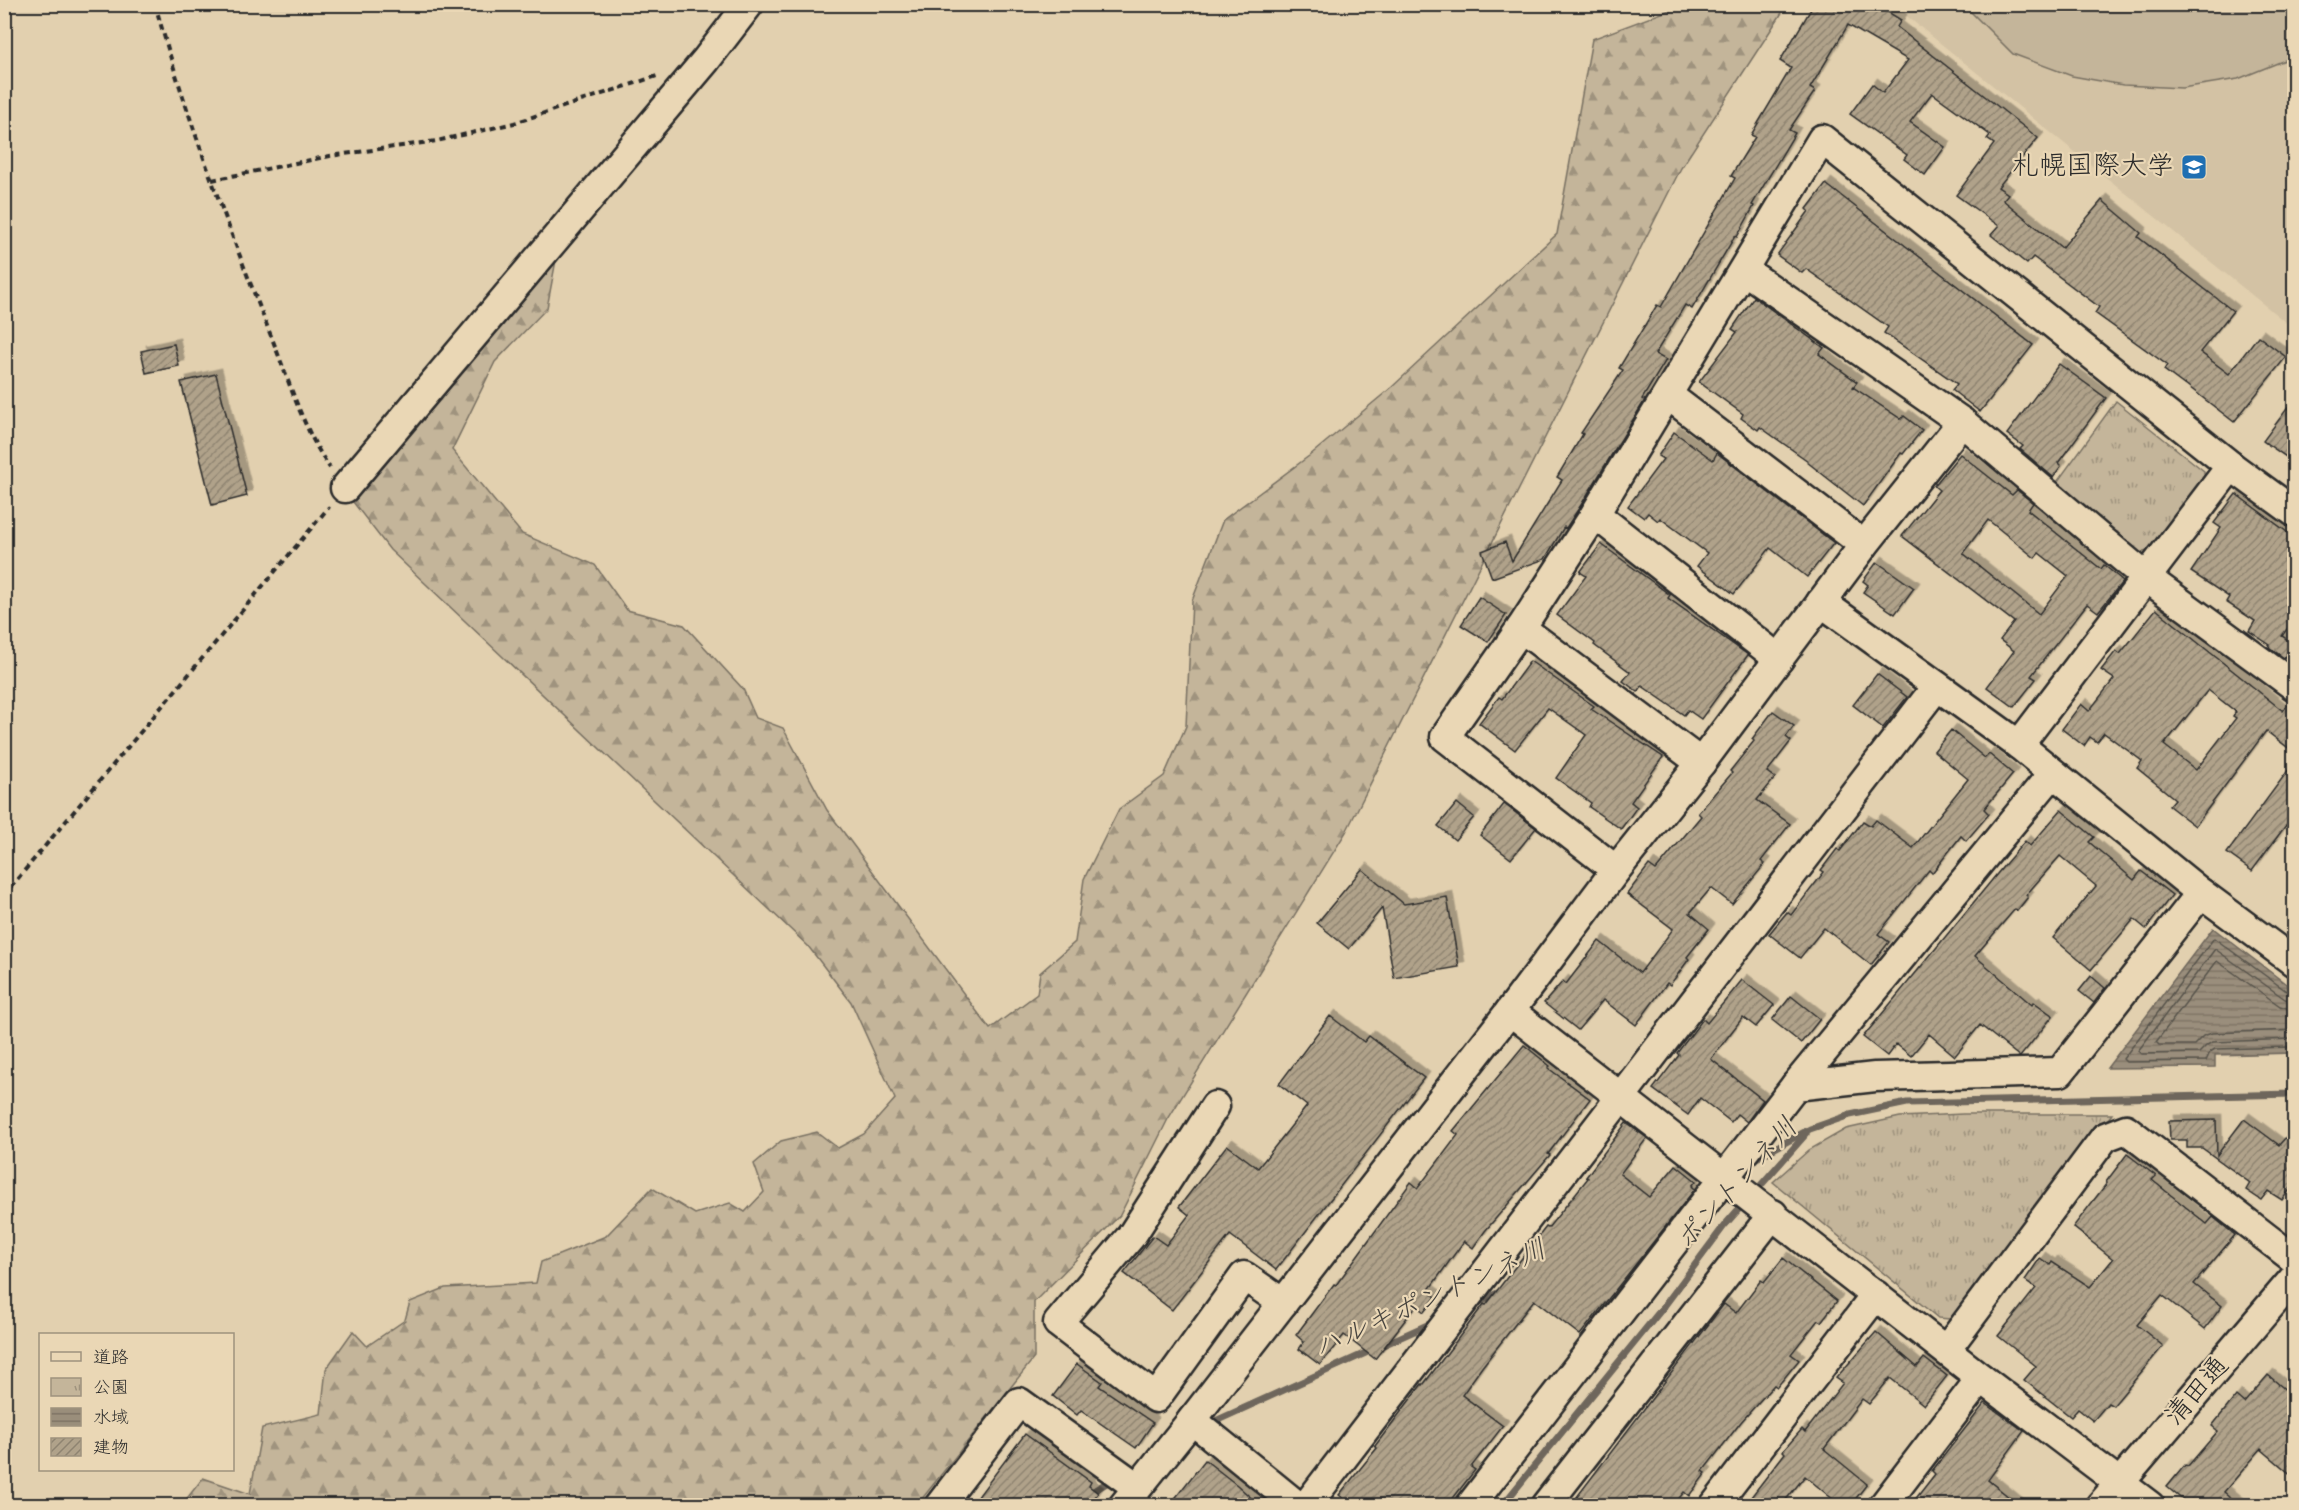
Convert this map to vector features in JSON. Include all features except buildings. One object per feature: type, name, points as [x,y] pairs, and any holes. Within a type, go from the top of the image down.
[{"type":"street","points":[[345,488],[720,44],[749,4]]},
{"type":"street","points":[[1616,870],[1445,736],[1521,628],[1595,514],[1822,139],[2231,466],[2295,512]]},
{"type":"street","points":[[1744,270],[1962,422],[2147,578],[2295,686]]},
{"type":"street","points":[[1668,395],[1864,545]]},
{"type":"street","points":[[939,1506],[1019,1402],[1130,1496],[1192,1420],[1510,1011],[1616,870],[1701,763],[1864,545],[1962,422]]},
{"type":"street","points":[[2019,745],[2231,466]]},
{"type":"street","points":[[1595,514],[1779,659]]},
{"type":"street","points":[[1821,602],[2019,745],[2201,893],[2295,962]]},
{"type":"street","points":[[1521,628],[1701,763]]},
{"type":"street","points":[[1306,1506],[1938,686]]},
{"type":"street","points":[[1470,1506],[1731,1183],[1795,1086],[2053,772]]},
{"type":"street","points":[[1795,1086],[1875,1077],[2060,1072],[2201,893]]},
{"type":"street","points":[[1510,1011],[2150,1506]]},
{"type":"street","points":[[1215,1106],[1132,1235],[1058,1323],[1156,1398],[1244,1276],[1282,1303]]},
{"type":"street","points":[[1946,1350],[2105,1137],[2126,1129],[2295,1258]]},
{"type":"street","points":[[1545,1506],[1767,1210]]},
{"type":"street","name":"清田通","points":[[2100,1506],[2295,1278]]},
{"type":"street","points":[[1714,1506],[1876,1295]]},
{"type":"street","points":[[1188,1353],[1223,1380]]},
{"type":"street","points":[[1883,1506],[1981,1377]]},
{"type":"street","points":[[1192,1420],[1298,1506]]},
{"type":"path","points":[[4,896],[345,488],[328,466],[312,438],[241,261],[186,108],[155,4]]},
{"type":"path","points":[[212,180],[330,156],[436,141],[514,123],[661,75]]},
{"type":"shaded area","name":"札幌国際大学","points":[[1893,5],[2294,5],[2294,329]]},
{"type":"green space","points":[[1672,5],[1787,5],[1681,168],[1346,832],[1168,1119],[1120,1215],[1034,1302],[1034,1358],[917,1505],[181,1506],[203,1478],[250,1494],[262,1428],[321,1414],[326,1369],[353,1331],[367,1346],[405,1320],[410,1302],[445,1288],[536,1283],[541,1262],[606,1236],[652,1188],[695,1214],[730,1203],[745,1212],[764,1192],[754,1164],[781,1141],[817,1132],[838,1148],[864,1134],[895,1099],[851,1002],[808,946],[390,550],[350,498],[557,255],[547,308],[495,362],[452,450],[522,534],[595,565],[627,610],[684,625],[743,689],[756,718],[783,728],[827,810],[990,1029],[1037,994],[1040,973],[1075,942],[1084,879],[1119,809],[1164,776],[1186,726],[1192,601],[1223,520],[1309,456],[1392,387],[1557,234],[1592,39],[1670,10]]},
{"type":"green space","points":[[1964,5],[2294,5],[2294,54],[2290,58],[2238,79],[2182,88],[2123,85],[2072,76],[2013,54]]},
{"type":"green space","points":[[2116,401],[2204,471],[2204,478],[2148,551],[2139,553],[2052,489]]},
{"type":"green space","points":[[1963,1114],[2112,1114],[1950,1319],[1938,1318],[1773,1182],[1809,1150],[1846,1129],[1900,1117]]},
{"type":"water","points":[[2213,928],[2294,990],[2294,1053],[2215,1055],[2215,1067],[2107,1068]]},
{"type":"waterway","name":"ポントンネ川","points":[[1751,1161],[1810,1129],[1850,1115],[1907,1103],[2294,1094]]},
{"type":"waterway","name":"ポントンネ川","points":[[1754,1193],[1806,1134]]},
{"type":"waterway","name":"ポントンネ川","points":[[1502,1506],[1665,1305],[1744,1203]]},
{"type":"waterway","name":"ハルキポントンネ川","points":[[1477,1303],[1502,1291]]},
{"type":"waterway","name":"ハルキポントンネ川","points":[[1209,1424],[1434,1322]]},
{"type":"waterway","name":"ハルキポントンネ川","points":[[1087,1495],[1113,1479]]},
{"type":"place","name":"札幌国際大学","points":[[2194,167]]}]
